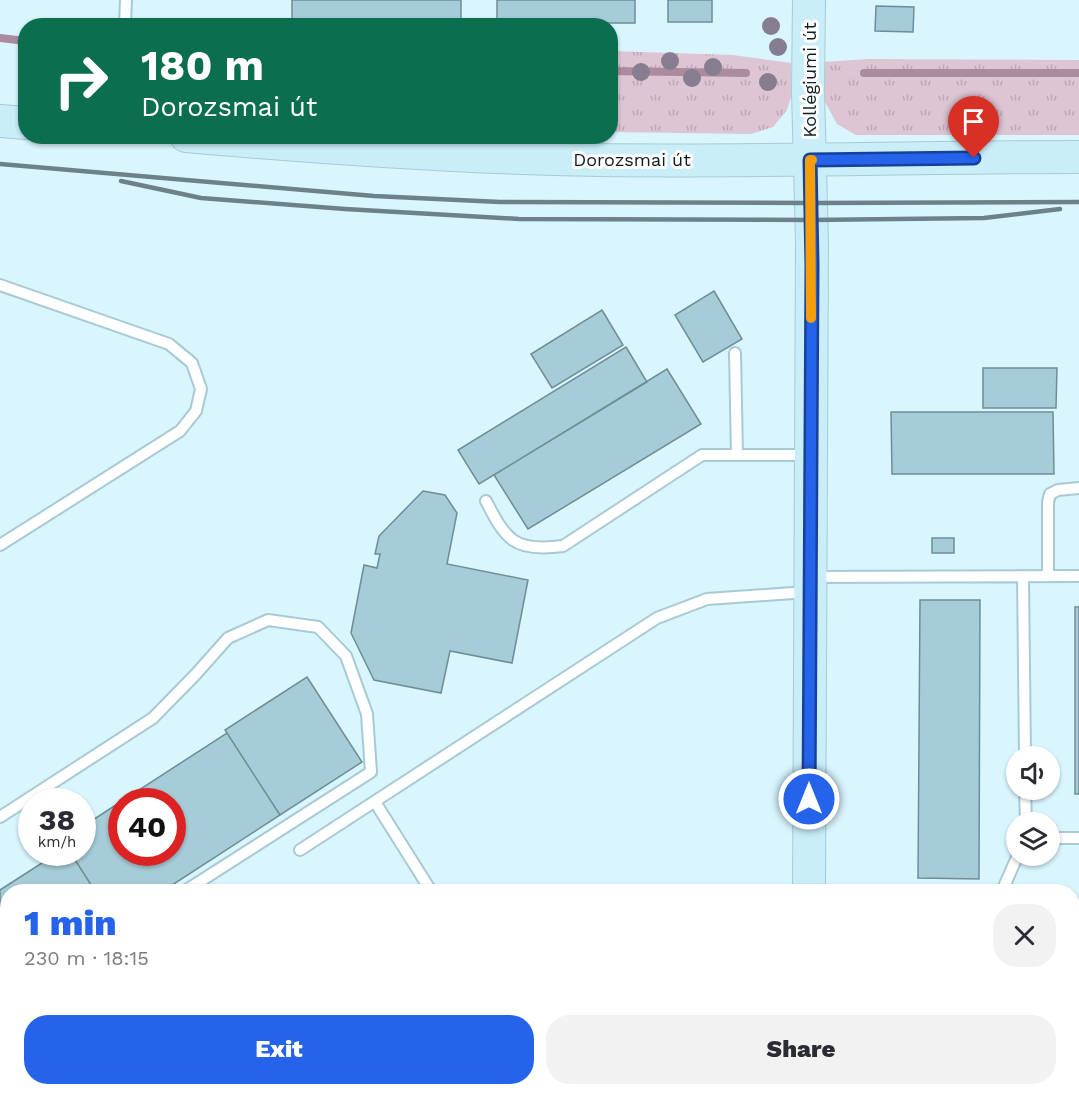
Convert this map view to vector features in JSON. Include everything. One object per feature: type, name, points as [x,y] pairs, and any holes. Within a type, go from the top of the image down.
[{"type":"main road","name":"Kollégiumi út","points":[[809,0],[808,92],[812,242],[809,884]]},
{"type":"main road","points":[[0,121],[18,122]]},
{"type":"main road","name":"Dorozsmai út","points":[[272,144],[452,156],[598,160],[1079,157]]},
{"type":"lane","points":[[125,18],[126,0]]},
{"type":"lane","points":[[0,285],[169,344],[192,363],[201,389],[196,411],[180,431],[0,545]]},
{"type":"lane","points":[[735,353],[737,455]]},
{"type":"lane","points":[[486,501],[498,522],[513,540],[546,549],[563,546],[702,455],[811,455]]},
{"type":"lane","points":[[1048,576],[1048,502],[1050,494],[1058,490],[1079,488]]},
{"type":"lane","points":[[300,850],[657,618],[707,599],[810,584],[1079,576]]},
{"type":"lane","points":[[1023,577],[1025,746]]},
{"type":"lane","points":[[0,817],[153,718],[228,638],[268,620],[318,627],[346,656],[367,714],[371,771],[196,884]]},
{"type":"lane","points":[[375,802],[427,884]]},
{"type":"lane","points":[[1060,838],[1079,838]]},
{"type":"lane","points":[[1005,884],[1013,866]]},
{"type":"green space","points":[[618,51],[733,55],[791,63],[791,97],[787,110],[773,127],[751,134],[618,132]]},
{"type":"green space","points":[[869,59],[1079,60],[1079,135],[856,135],[837,124],[823,98],[822,62]]},
{"type":"building","points":[[292,0],[461,0],[461,18],[292,18]]},
{"type":"building","points":[[497,0],[635,0],[635,23],[618,23],[618,18],[497,18]]},
{"type":"building","points":[[668,0],[712,0],[712,22],[668,22]]},
{"type":"building","points":[[876,6],[914,7],[913,32],[875,31]]},
{"type":"building","points":[[714,291],[742,339],[703,362],[675,315]]},
{"type":"building","points":[[602,310],[623,345],[552,388],[531,354]]},
{"type":"building","points":[[626,347],[647,382],[479,484],[458,450]]},
{"type":"building","points":[[983,368],[1057,368],[1056,408],[983,408]]},
{"type":"building","points":[[667,369],[701,424],[528,529],[494,475]]},
{"type":"building","points":[[891,412],[1053,412],[1054,474],[892,474]]},
{"type":"building","points":[[423,491],[445,495],[457,513],[447,564],[528,580],[512,663],[450,651],[441,693],[374,680],[351,633],[364,565],[377,568],[380,554],[375,554],[379,536]]},
{"type":"building","points":[[932,538],[954,538],[954,553],[932,553]]},
{"type":"building","points":[[920,600],[980,600],[979,879],[918,878]]},
{"type":"building","points":[[1075,607],[1079,607],[1079,794],[1075,794]]},
{"type":"building","points":[[307,677],[362,762],[280,815],[225,730]]},
{"type":"building","points":[[227,733],[280,815],[174,884],[91,884],[79,866],[96,866],[96,818],[108,810],[108,866],[186,866],[186,788],[142,788]]},
{"type":"building","points":[[37,866],[79,866],[91,884],[9,884]]},
{"type":"waterway","points":[[0,38],[18,40]]},
{"type":"waterway","points":[[618,71],[746,73]]},
{"type":"waterway","points":[[864,73],[1079,73]]},
{"type":"railway","points":[[0,164],[374,196],[500,202],[1079,202]]},
{"type":"railway","points":[[121,181],[201,198],[519,219],[984,218],[1060,209]]},
{"type":"slow traffic","points":[[811,318],[810,160],[812,160]]},
{"type":"route","points":[[809,799],[812,265],[810,160],[974,158]]}]
